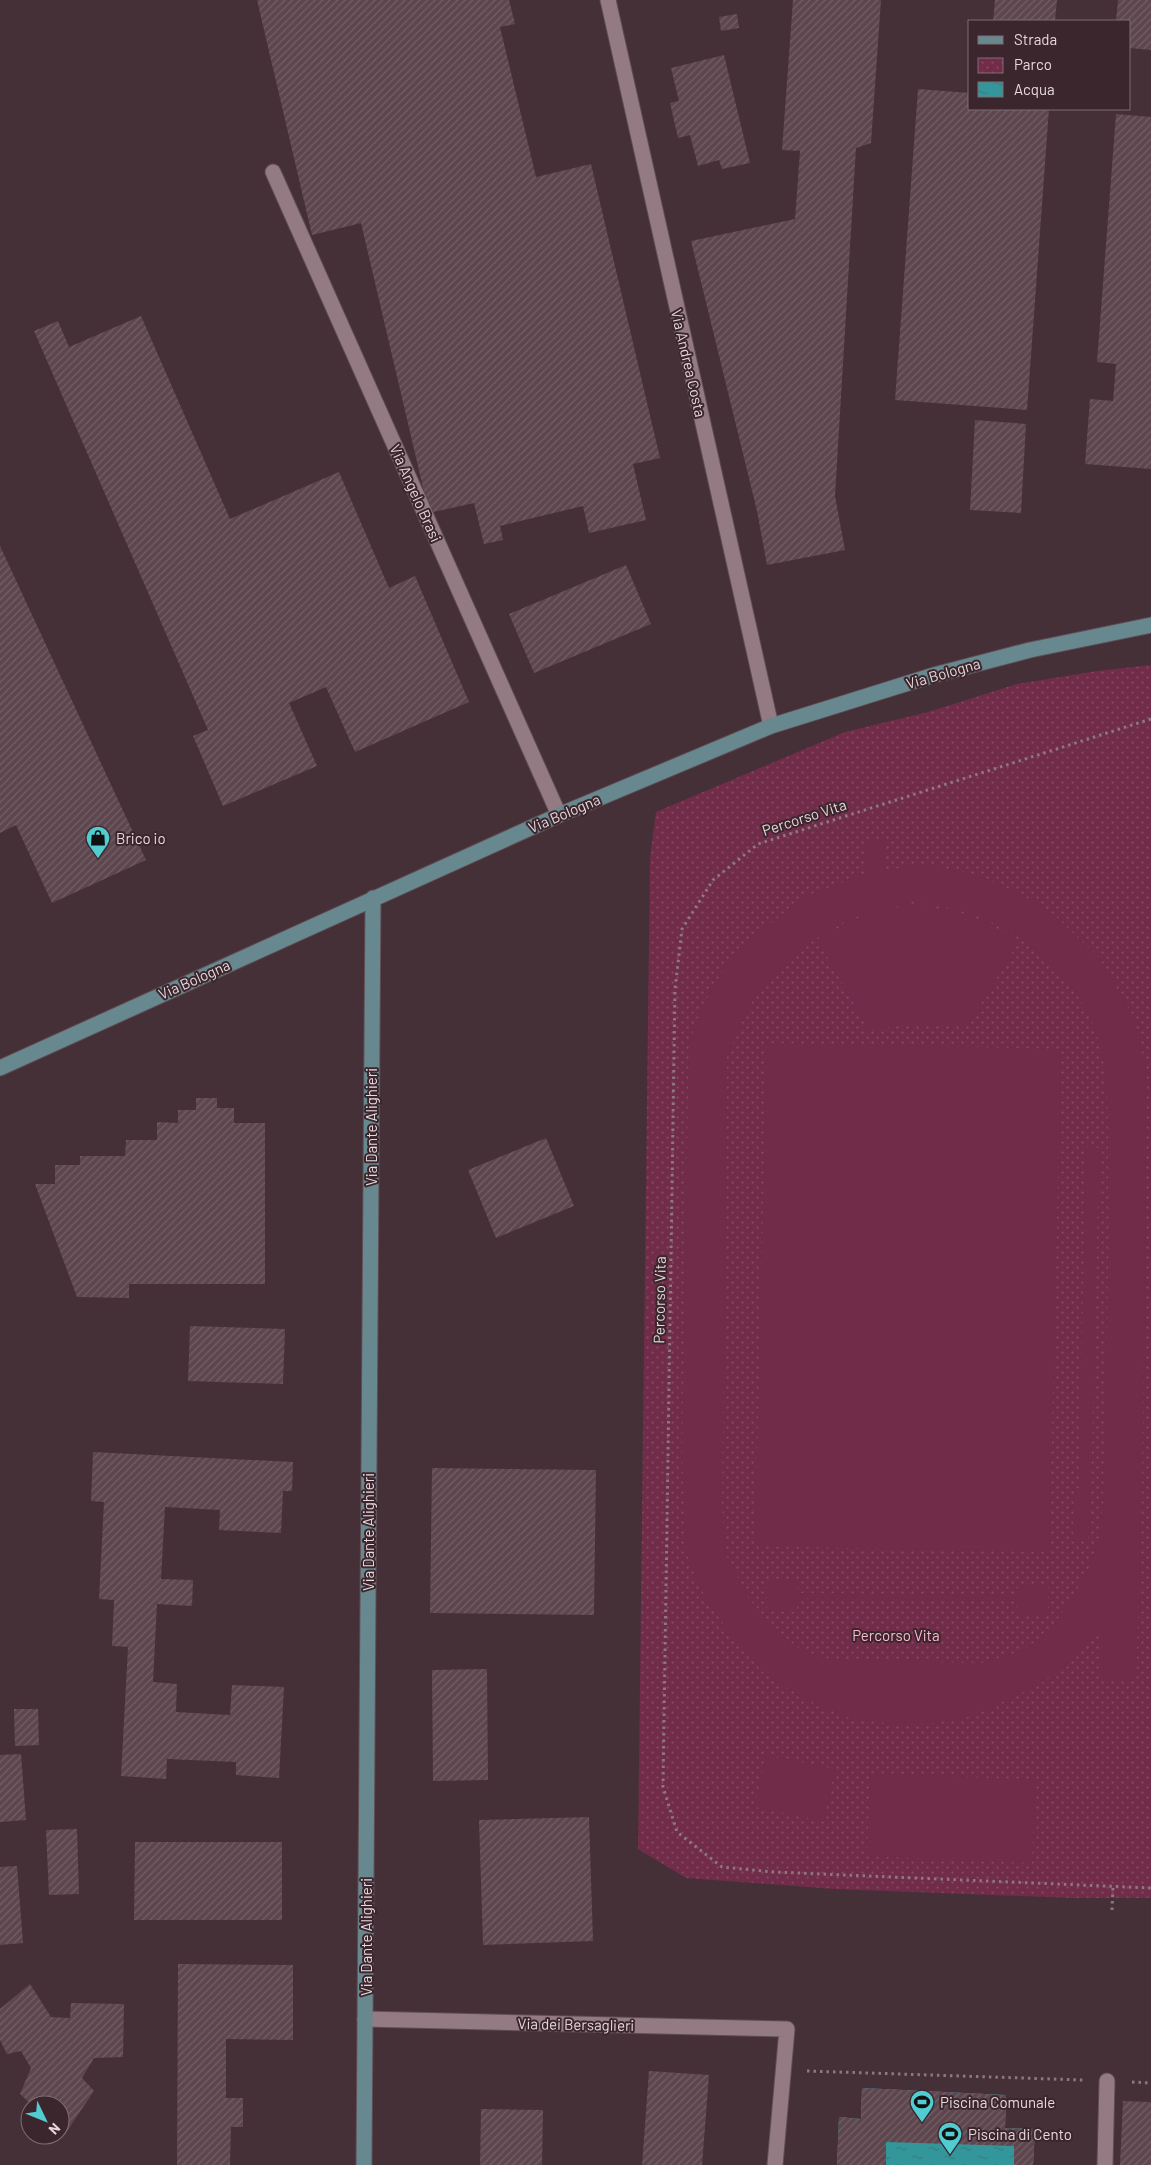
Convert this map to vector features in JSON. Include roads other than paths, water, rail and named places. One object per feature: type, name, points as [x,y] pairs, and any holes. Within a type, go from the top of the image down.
[{"type":"street","name":"Via Andrea Costa","points":[[608,0],[771,726]]},
{"type":"street","name":"Via Angelo Brasi","points":[[272,172],[559,815]]},
{"type":"street","name":"Via Bologna","points":[[0,1068],[559,815],[771,726],[934,675],[1030,650],[1151,625]]},
{"type":"street","name":"Via Dante Alighieri","points":[[364,2165],[373,898]]},
{"type":"street","name":"Via dei Bersaglieri","points":[[365,2019],[787,2029],[775,2165]]},
{"type":"street","points":[[1105,2165],[1107,2081]]},
{"type":"water","name":"Piscina Comunale","points":[[862,2088],[1006,2095],[1005,2128],[1035,2129],[1033,2165],[837,2165],[839,2117],[861,2119]]},
{"type":"place","name":"Brico io","points":[[98,859]]},
{"type":"place","name":"Piscina Comunale","points":[[922,2123]]},
{"type":"place","name":"Piscina di Cento","points":[[950,2155]]},
{"type":"park label","name":"Percorso Vita","points":[[896,1635]]}]
